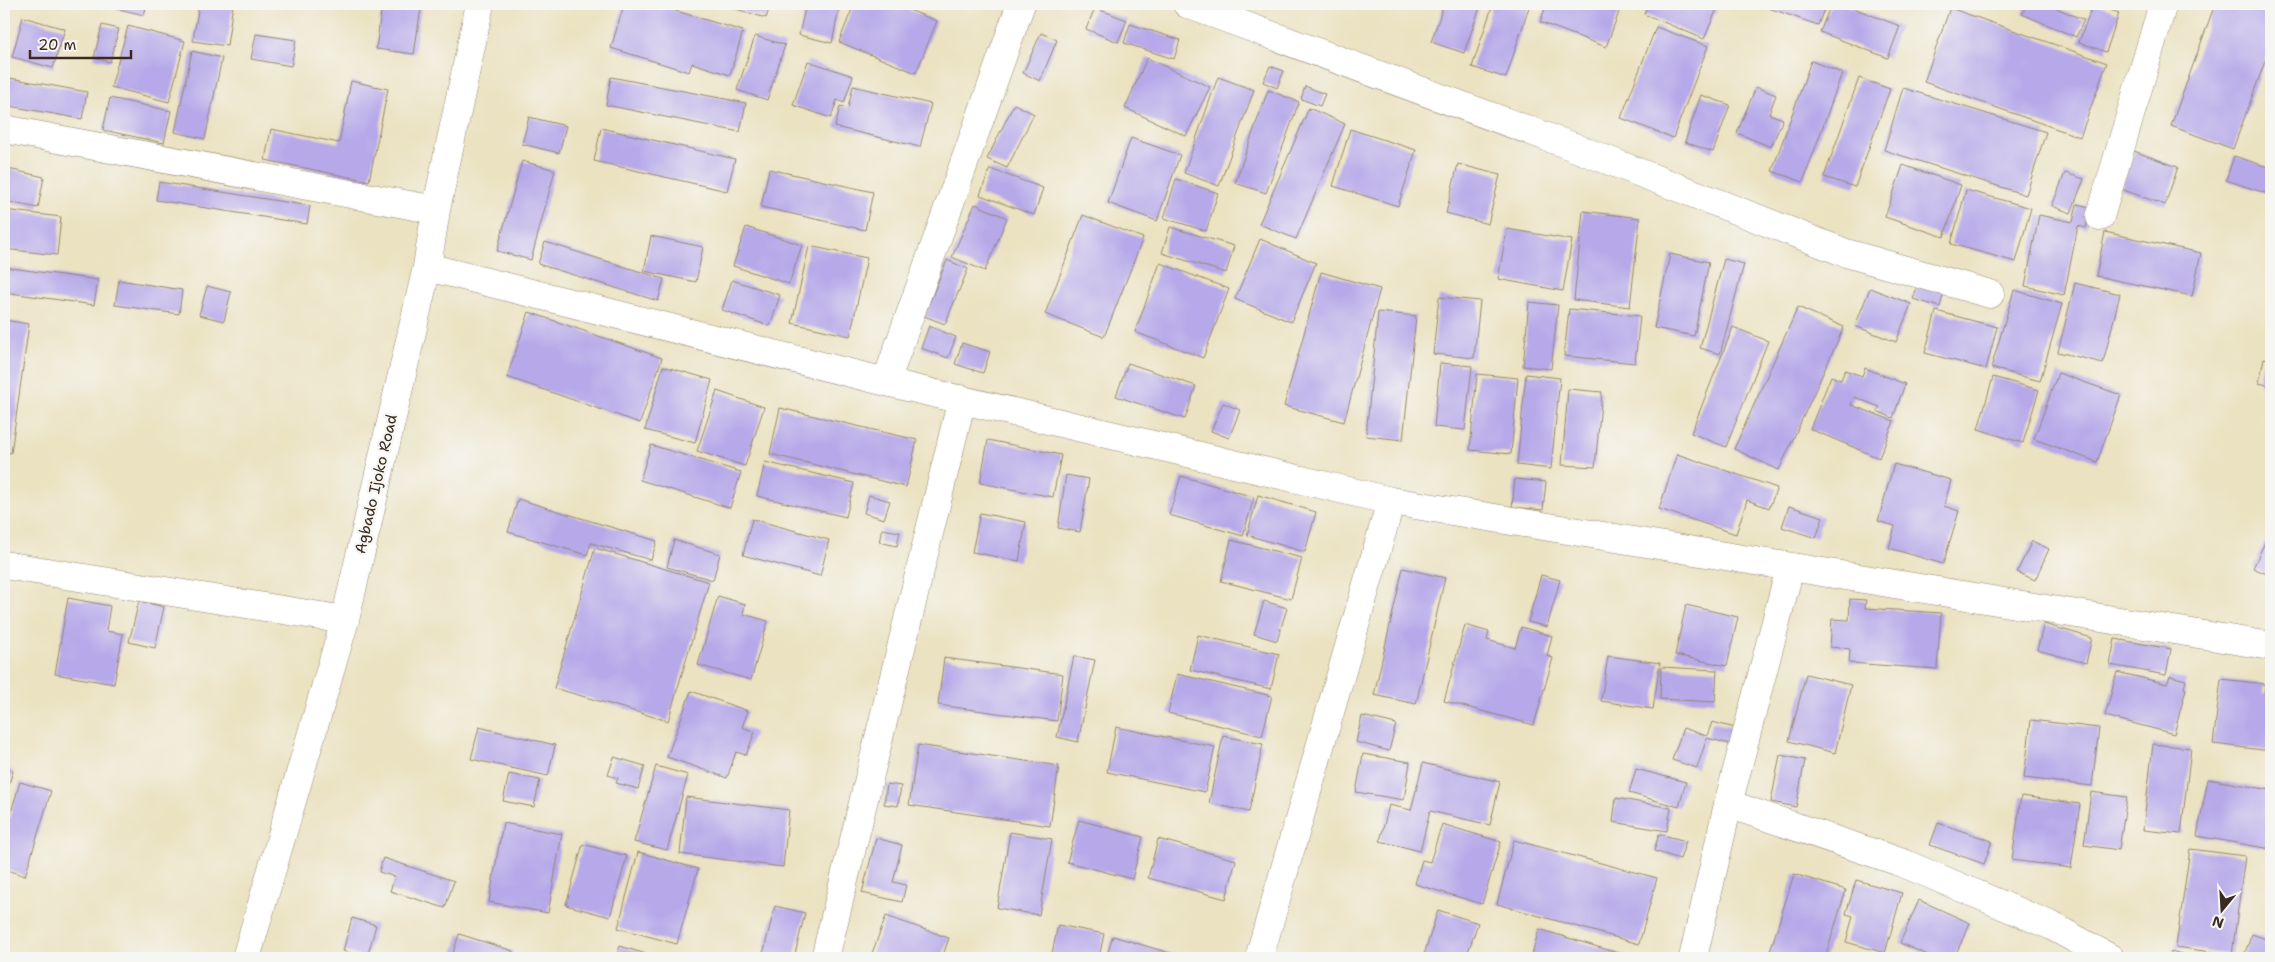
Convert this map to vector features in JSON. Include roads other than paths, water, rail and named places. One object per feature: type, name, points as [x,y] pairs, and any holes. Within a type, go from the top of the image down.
[{"type":"street","name":"Agbado Ijoko Road","points":[[246,958],[345,620],[427,267],[436,210],[480,4]]},
{"type":"street","points":[[886,382],[1021,4]]},
{"type":"street","points":[[1187,4],[1566,144],[1846,253],[1990,294]]},
{"type":"street","points":[[2100,217],[2163,4]]},
{"type":"street","points":[[4,129],[436,210]]},
{"type":"street","points":[[427,267],[886,382],[1391,501],[2271,646]]},
{"type":"street","points":[[825,958],[962,399]]},
{"type":"street","points":[[1259,958],[1391,501]]},
{"type":"street","points":[[4,565],[345,620]]},
{"type":"street","points":[[1694,958],[1728,804],[1790,568]]},
{"type":"street","points":[[1728,804],[1903,863],[2052,926],[2110,958]]}]
